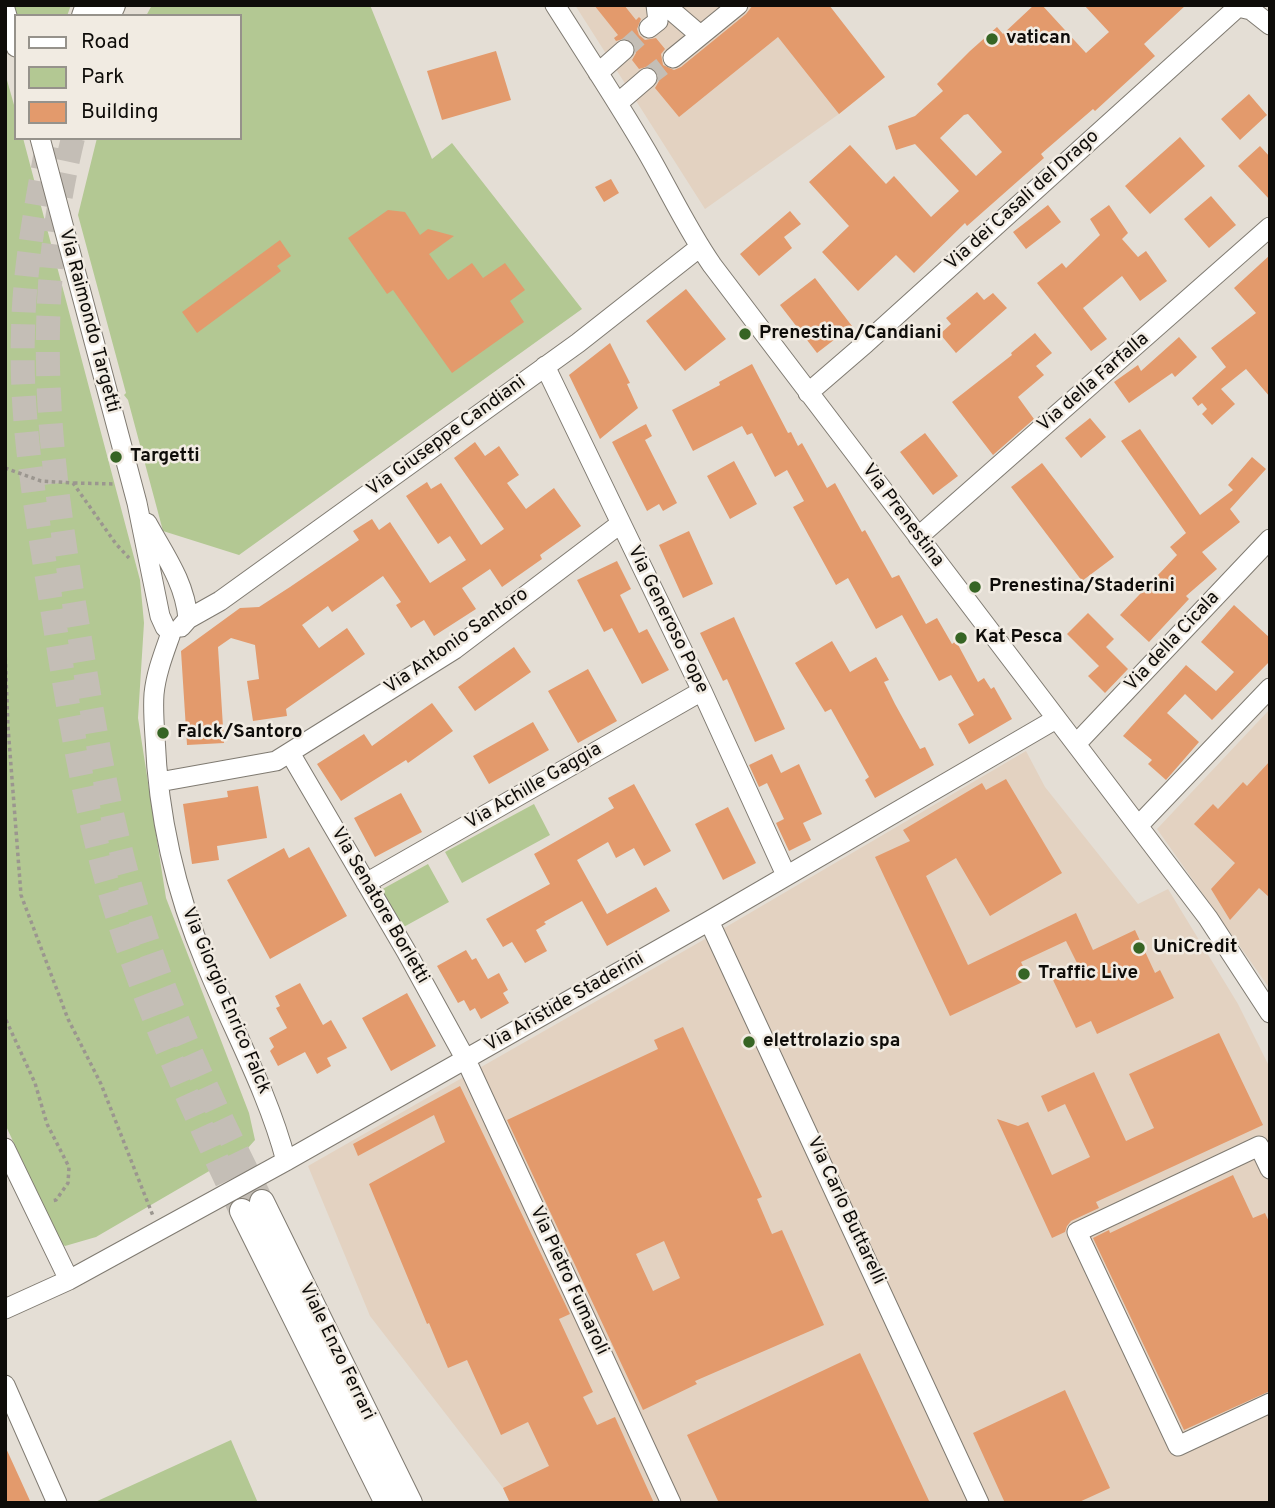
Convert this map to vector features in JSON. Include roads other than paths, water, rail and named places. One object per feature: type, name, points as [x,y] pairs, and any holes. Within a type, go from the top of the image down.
[{"type":"main road","name":"Viale Enzo Ferrari","points":[[387,1503],[252,1206],[410,1503]]},
{"type":"street","name":"Via Prenestina","points":[[555,5],[618,103],[700,247],[1208,918],[1270,1013]]},
{"type":"street","points":[[649,29],[658,21],[656,5]]},
{"type":"street","points":[[665,5],[701,35]]},
{"type":"street","points":[[673,58],[738,5]]},
{"type":"street","points":[[1237,6],[1251,10],[1270,25]]},
{"type":"street","name":"Via dei Casali del Drago","points":[[808,393],[1237,6]]},
{"type":"street","points":[[5,9],[14,40]]},
{"type":"street","points":[[598,73],[624,50]]},
{"type":"street","points":[[618,103],[647,78]]},
{"type":"street","name":"Via Raimondo Targetti","points":[[41,140],[137,503],[160,616],[171,633]]},
{"type":"street","name":"Via della Farfalla","points":[[918,537],[1270,227]]},
{"type":"street","name":"Via Giuseppe Candiani","points":[[188,619],[220,601],[545,366],[700,247]]},
{"type":"street","name":"Via Generoso Pope","points":[[545,366],[702,691],[786,875]]},
{"type":"street","name":"Via Raimondo Targetti","points":[[137,503],[185,596],[188,619]]},
{"type":"street","name":"Via Antonio Santoro","points":[[159,782],[276,761],[455,649],[620,524]]},
{"type":"street","name":"Via della Cicala","points":[[1076,744],[1270,540]]},
{"type":"street","points":[[154,580],[162,571],[172,567]]},
{"type":"street","points":[[171,633],[188,619]]},
{"type":"street","name":"Via Giorgio Enrico Falck","points":[[171,633],[156,677],[154,695],[159,782],[172,859],[191,926],[269,1107],[286,1161]]},
{"type":"street","points":[[1138,826],[1270,688]]},
{"type":"street","name":"Via Achille Gaggia","points":[[366,883],[702,691]]},
{"type":"street","name":"Via Aristide Staderini","points":[[5,1309],[69,1280],[466,1060],[1056,719]]},
{"type":"street","name":"Via Senatore Borletti","points":[[290,753],[466,1060]]},
{"type":"street","name":"Via Carlo Buttarelli","points":[[709,921],[979,1503]]},
{"type":"street","name":"Via Pietro Fumaroli","points":[[466,1060],[671,1503]]},
{"type":"street","points":[[1270,1169],[1259,1146],[1077,1232],[1178,1446],[1270,1403]]},
{"type":"street","points":[[5,1148],[69,1280]]},
{"type":"street","points":[[5,1385],[57,1503]]},
{"type":"tunnel","points":[[624,50],[649,28]]},
{"type":"tunnel","points":[[647,78],[673,58]]},
{"type":"tunnel","points":[[73,140],[60,200],[52,260],[48,377],[51,435],[66,553],[95,727],[127,876],[150,950],[194,1059],[262,1202]]},
{"type":"tunnel","points":[[47,146],[26,285],[23,332],[24,397],[34,494],[69,713],[85,795],[105,875],[143,991],[241,1211]]},
{"type":"place","name":"vatican","points":[[992,39]]},
{"type":"place","name":"Prenestina/Candiani","points":[[745,334]]},
{"type":"place","name":"Targetti","points":[[116,457]]},
{"type":"place","name":"Prenestina/Staderini","points":[[975,587]]},
{"type":"place","name":"Kat Pesca","points":[[961,638]]},
{"type":"place","name":"Falck/Santoro","points":[[163,733]]},
{"type":"place","name":"UniCredit","points":[[1139,948]]},
{"type":"place","name":"Traffic Live","points":[[1024,974]]},
{"type":"place","name":"elettrolazio spa","points":[[749,1042]]}]
